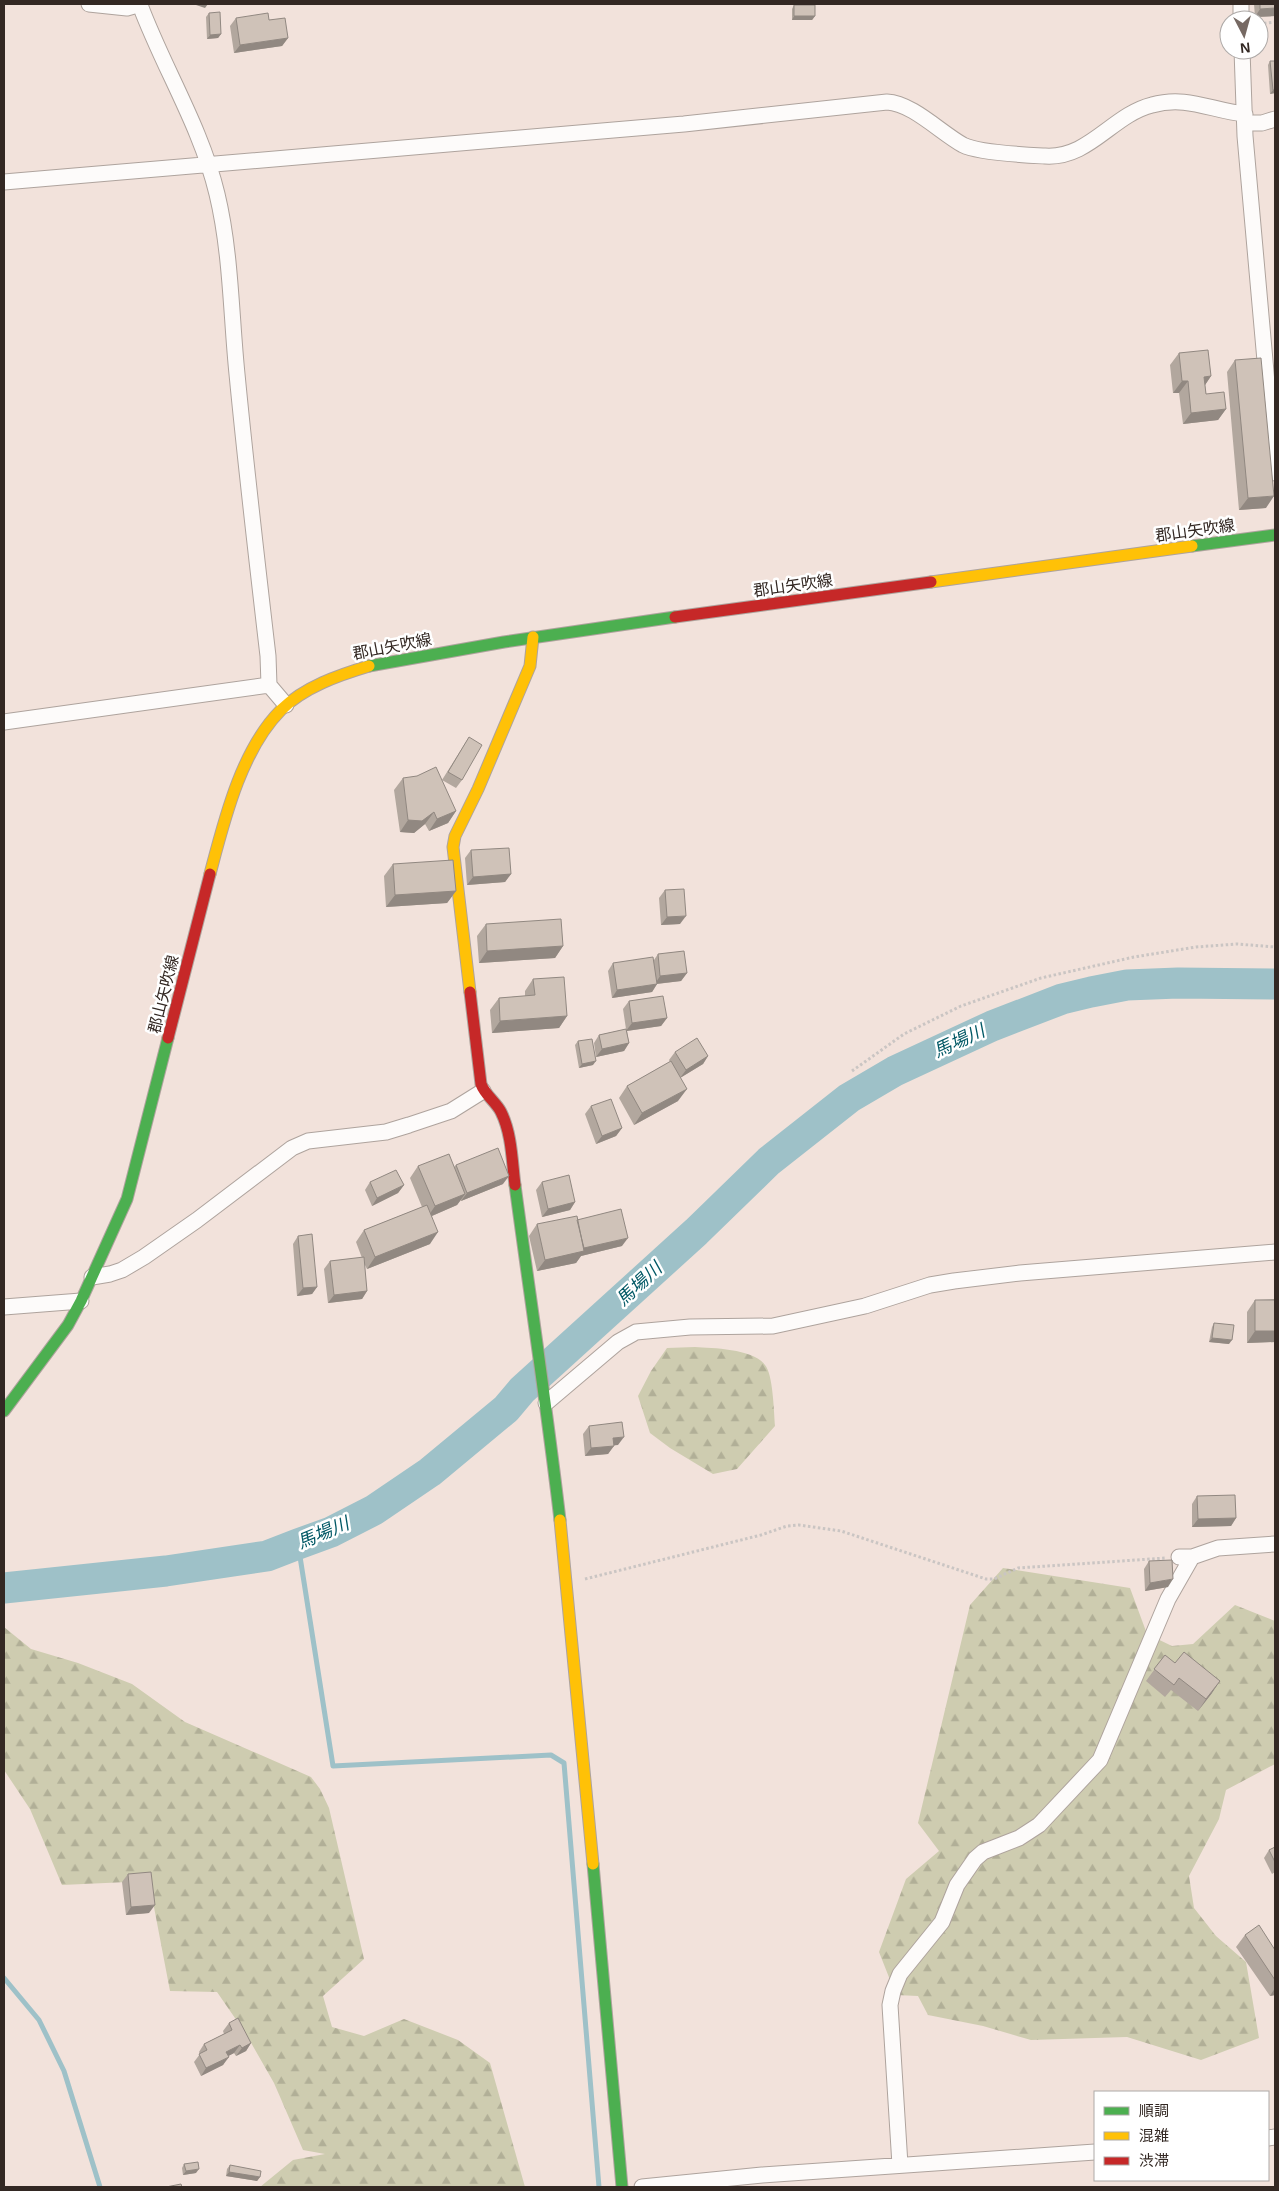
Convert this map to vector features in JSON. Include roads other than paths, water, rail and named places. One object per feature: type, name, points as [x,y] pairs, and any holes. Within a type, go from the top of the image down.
[{"type":"main road","name":"郡山矢吹線","points":[[4,1411],[68,1325],[82,1301],[127,1199],[220,838],[234,791],[247,761],[273,719],[290,700],[333,677],[361,667],[533,636],[1275,535]]},
{"type":"main road","points":[[533,636],[530,666],[478,789],[455,836],[453,847],[482,1091],[494,1101],[503,1114],[508,1130],[545,1398],[567,1584],[622,2187]]},
{"type":"street","points":[[89,4],[127,8],[141,4],[184,101],[208,164],[217,195],[225,241],[246,475],[268,656],[269,685],[286,705]]},
{"type":"street","points":[[1242,60],[1245,119],[1275,473]]},
{"type":"street","points":[[4,182],[684,124],[887,102],[901,106],[964,145],[974,148],[1062,156],[1082,148],[1138,110],[1165,102],[1199,103],[1262,123],[1275,119]]},
{"type":"street","points":[[4,722],[269,685]]},
{"type":"street","points":[[92,1277],[122,1270],[144,1257],[197,1220],[292,1148],[308,1141],[386,1132],[451,1111],[482,1091]]},
{"type":"street","points":[[545,1398],[618,1342],[636,1332],[690,1327],[773,1326],[865,1306],[930,1285],[954,1281],[1030,1272],[1275,1252]]},
{"type":"street","points":[[4,1307],[82,1301]]},
{"type":"street","points":[[900,2165],[890,2005],[900,1974],[942,1922],[957,1885],[975,1859],[983,1852],[1019,1838],[1039,1825],[1100,1760],[1186,1557],[1218,1548],[1275,1544]]},
{"type":"street","points":[[642,2187],[762,2175],[1094,2152]]},
{"type":"waterway","name":"馬場川","points":[[4,1588],[166,1571],[267,1556],[331,1532],[374,1510],[430,1472],[506,1409],[522,1390],[696,1232],[769,1161],[849,1098],[895,1071],[992,1026],[1062,999],[1091,992],[1127,985],[1178,983],[1275,984]]},
{"type":"waterway","points":[[298,1544],[333,1766],[551,1755],[564,1763],[599,2187]]},
{"type":"waterway","points":[[4,1978],[39,2020],[64,2071],[100,2187]]}]
